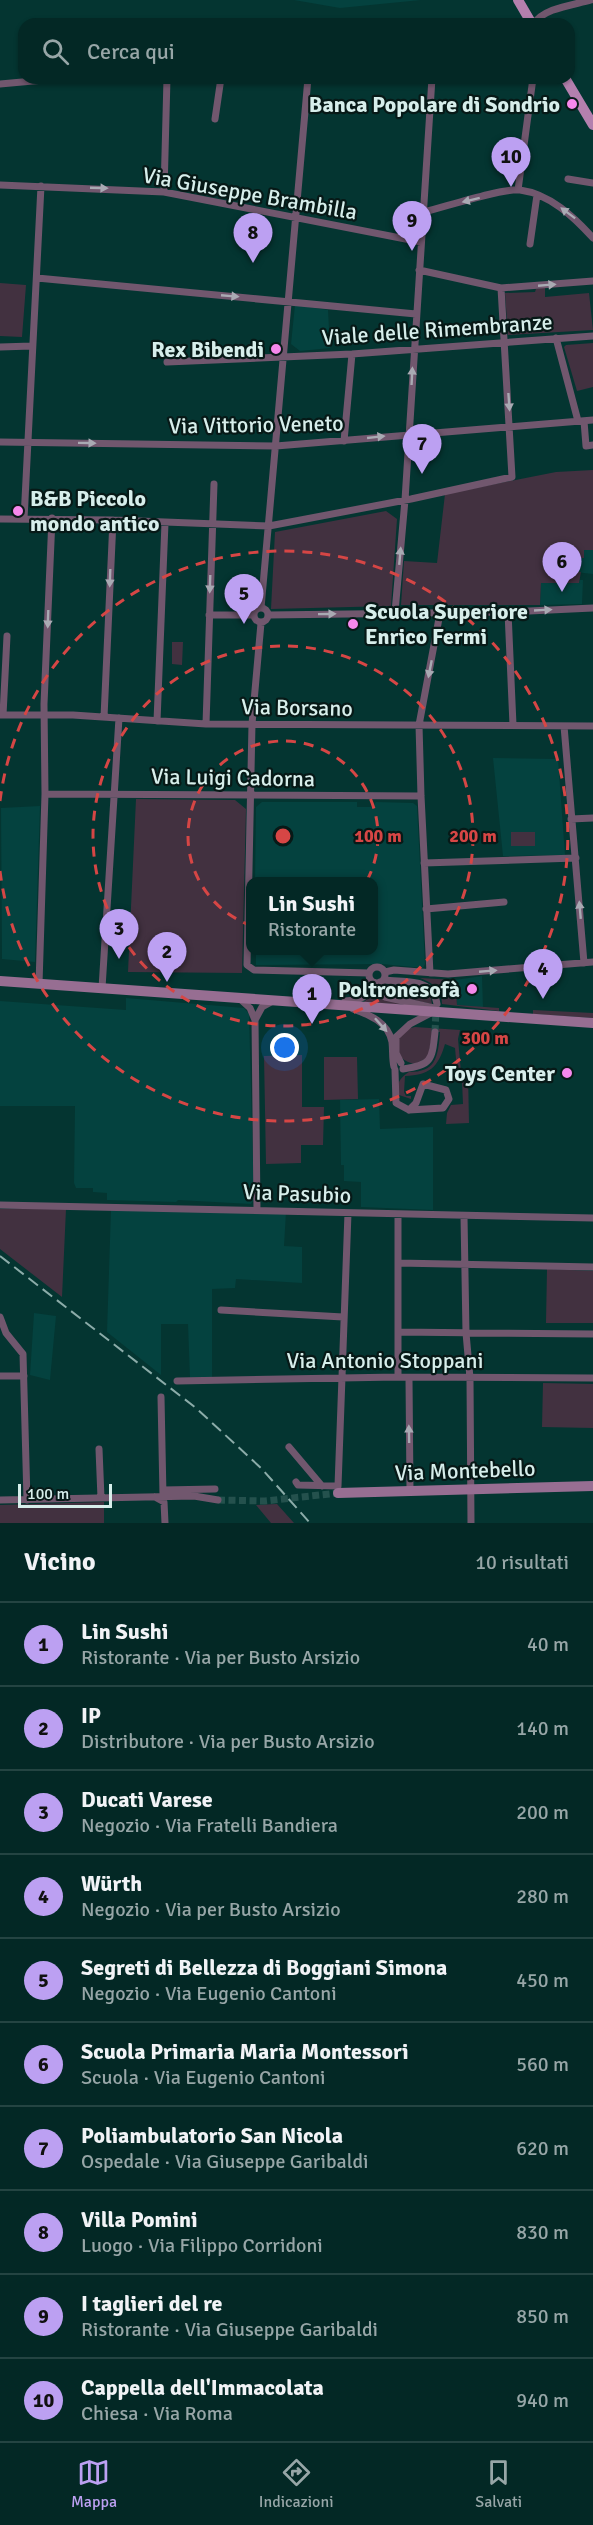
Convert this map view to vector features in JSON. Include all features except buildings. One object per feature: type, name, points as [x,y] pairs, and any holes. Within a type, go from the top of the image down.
[{"type":"main road","points":[[518,0],[529,18]]},
{"type":"main road","points":[[569,84],[593,125]]},
{"type":"main road","points":[[0,981],[314,1004],[434,1009],[593,1023]]},
{"type":"main road","name":"Via Montebello","points":[[338,1489],[410,1491],[593,1486]]},
{"type":"street","points":[[538,18],[591,0]]},
{"type":"street","points":[[0,84],[18,82]]},
{"type":"street","points":[[164,192],[167,84]]},
{"type":"street","points":[[215,118],[220,84]]},
{"type":"street","points":[[261,608],[307,84]]},
{"type":"street","points":[[395,612],[410,435],[432,84]]},
{"type":"street","points":[[518,190],[532,84]]},
{"type":"street","points":[[568,179],[593,183]]},
{"type":"street","name":"Via Giuseppe Brambilla","points":[[0,185],[164,192],[421,242]]},
{"type":"street","points":[[24,519],[41,186]]},
{"type":"street","points":[[424,212],[518,190],[537,195],[568,211],[593,238]]},
{"type":"street","points":[[530,244],[537,195]]},
{"type":"street","points":[[420,270],[501,288],[593,281]]},
{"type":"street","points":[[37,278],[416,314]]},
{"type":"street","points":[[0,519],[52,518],[212,526],[269,526],[512,477],[501,288]]},
{"type":"street","name":"Viale delle Rimembranze","points":[[167,362],[352,354],[593,336]]},
{"type":"street","points":[[556,339],[581,421],[586,446],[593,445]]},
{"type":"street","points":[[0,347],[32,346]]},
{"type":"street","points":[[344,441],[352,354]]},
{"type":"street","name":"Via Vittorio Veneto","points":[[0,441],[276,446],[593,420]]},
{"type":"street","points":[[206,724],[214,484]]},
{"type":"street","points":[[39,984],[52,518]]},
{"type":"street","points":[[104,717],[113,520]]},
{"type":"street","points":[[157,721],[165,523]]},
{"type":"street","points":[[254,615],[256,610],[261,608]]},
{"type":"street","points":[[261,608],[266,610],[268,615]]},
{"type":"street","points":[[268,615],[508,612],[593,608]]},
{"type":"street","points":[[508,612],[513,725]]},
{"type":"street","points":[[430,973],[419,725],[440,613]]},
{"type":"street","points":[[209,615],[254,615]]},
{"type":"street","points":[[254,615],[256,620],[261,622]]},
{"type":"street","points":[[261,622],[266,620],[268,615]]},
{"type":"street","points":[[249,877],[252,724],[261,622]]},
{"type":"street","points":[[1,715],[7,636]]},
{"type":"street","name":"Via Borsano","points":[[1,715],[45,714],[206,724],[593,726]]},
{"type":"street","points":[[102,988],[118,718]]},
{"type":"street","points":[[564,726],[584,963]]},
{"type":"street","name":"Via Luigi Cadorna","points":[[45,794],[421,796]]},
{"type":"street","points":[[571,819],[593,818]]},
{"type":"street","points":[[424,863],[576,858]]},
{"type":"street","points":[[426,909],[504,902]]},
{"type":"street","points":[[247,955],[247,965],[254,970],[369,972],[378,966],[385,997],[460,1013]]},
{"type":"street","points":[[314,1004],[356,1000],[371,992],[381,979],[394,970],[448,974],[593,962]]},
{"type":"street","points":[[369,972],[370,978],[423,984],[433,991],[434,1009],[410,1024],[396,1037],[399,1068],[395,1087],[396,1103],[409,1110],[443,1108],[449,1099],[446,1090],[423,1084],[416,1103],[409,1110]]},
{"type":"street","points":[[239,998],[250,1008],[255,1020],[257,1210]]},
{"type":"street","points":[[255,1020],[262,1007],[274,1001]]},
{"type":"street","points":[[342,1005],[381,1022],[391,1039],[399,1068]]},
{"type":"street","points":[[399,1068],[420,1067],[431,1058],[435,1032]]},
{"type":"street","name":"Via Pasubio","points":[[0,1205],[593,1218]]},
{"type":"street","points":[[296,1482],[298,1485],[338,1489],[348,1213]]},
{"type":"street","points":[[398,1215],[398,1377]]},
{"type":"street","points":[[464,1216],[466,1333],[470,1378],[471,1523]]},
{"type":"street","points":[[398,1263],[593,1267]]},
{"type":"street","points":[[221,1310],[343,1317]]},
{"type":"street","points":[[0,1317],[6,1333],[23,1354],[27,1500]]},
{"type":"street","points":[[398,1332],[593,1334]]},
{"type":"street","points":[[0,1376],[24,1376]]},
{"type":"street","name":"Via Antonio Stoppani","points":[[177,1381],[398,1377],[593,1378]]},
{"type":"street","points":[[409,1378],[410,1491]]},
{"type":"street","points":[[160,1397],[163,1493]]},
{"type":"street","points":[[289,1447],[322,1486]]},
{"type":"street","points":[[99,1449],[101,1498]]},
{"type":"street","points":[[0,1500],[155,1497],[163,1493],[215,1489]]},
{"type":"street","points":[[163,1493],[218,1500]]},
{"type":"street","points":[[155,1497],[164,1502],[165,1523]]},
{"type":"shaded area","points":[[294,0],[421,0],[340,8]]},
{"type":"shaded area","points":[[0,283],[26,285],[22,337],[0,336]]},
{"type":"shaded area","points":[[545,287],[545,297],[589,293],[593,330],[508,335],[505,293],[535,292],[536,289]]},
{"type":"shaded area","points":[[295,305],[328,310],[330,348],[300,351],[291,344]]},
{"type":"shaded area","points":[[593,343],[593,387],[577,391],[564,347]]},
{"type":"shaded area","points":[[593,470],[593,550],[584,550],[584,558],[575,558],[575,571],[581,572],[579,583],[541,583],[540,605],[401,605],[404,561],[437,563],[445,494],[556,472]]},
{"type":"shaded area","points":[[386,511],[397,519],[391,606],[271,609],[275,532]]},
{"type":"shaded area","points":[[584,550],[593,550],[593,574],[575,572],[575,558],[584,558]]},
{"type":"shaded area","points":[[583,580],[582,604],[540,605],[541,583],[579,583]]},
{"type":"shaded area","points":[[172,642],[183,642],[182,665],[172,664]]},
{"type":"shaded area","points":[[493,758],[558,759],[565,855],[503,856]]},
{"type":"shaded area","points":[[136,799],[235,800],[246,809],[242,973],[128,972]]},
{"type":"shaded area","points":[[262,802],[357,802],[357,807],[372,807],[376,802],[413,803],[417,806],[425,964],[423,968],[382,964],[256,965],[256,955],[378,955],[378,877],[255,877],[256,807]]},
{"type":"shaded area","points":[[40,806],[35,962],[2,959],[1,808]]},
{"type":"shaded area","points":[[511,832],[535,832],[535,846],[511,846]]},
{"type":"shaded area","points":[[482,976],[483,1008],[457,1005],[455,980]]},
{"type":"shaded area","points":[[420,978],[455,980],[457,1005],[499,1008],[499,1011],[442,1004],[436,987]]},
{"type":"shaded area","points":[[390,985],[421,987],[430,993],[432,1004],[389,995],[386,990]]},
{"type":"shaded area","points":[[377,989],[383,999],[407,1005],[364,1002]]},
{"type":"shaded area","points":[[126,998],[244,1008],[249,1014],[254,1199],[251,1204],[178,1200],[176,1202],[107,1200],[107,1193],[93,1192],[93,1188],[76,1188],[74,1183],[75,1106],[0,1106],[0,1001],[126,1010]]},
{"type":"shaded area","points":[[533,1010],[593,1013],[593,1018],[533,1014]]},
{"type":"shaded area","points":[[415,1027],[460,1030],[458,1039],[461,1072],[468,1073],[469,1123],[446,1124],[447,1113],[451,1105],[463,1104],[462,1081],[458,1081],[455,1048],[445,1044],[439,1059],[431,1069],[420,1074],[405,1076],[404,1092],[406,1096],[411,1096],[411,1099],[399,1095],[398,1085],[403,1077],[409,1072],[425,1070],[434,1062],[438,1050],[440,1032],[433,1031],[428,1057],[416,1064],[402,1058],[398,1052],[398,1040],[407,1030]]},
{"type":"shaded area","points":[[302,1055],[302,1107],[324,1107],[323,1145],[301,1145],[301,1163],[266,1164],[264,1056]]},
{"type":"shaded area","points":[[324,1057],[357,1057],[358,1099],[324,1100]]},
{"type":"shaded area","points":[[379,1099],[380,1129],[433,1127],[433,1210],[361,1207],[361,1182],[344,1181],[344,1165],[341,1165],[340,1100]]},
{"type":"shaded area","points":[[0,1209],[66,1209],[62,1297],[0,1249]]},
{"type":"shaded area","points":[[111,1210],[286,1212],[284,1246],[302,1247],[302,1283],[236,1279],[235,1288],[212,1289],[212,1377],[190,1378],[188,1324],[161,1324],[161,1375],[107,1332]]},
{"type":"shaded area","points":[[547,1269],[593,1271],[593,1323],[546,1323]]},
{"type":"shaded area","points":[[34,1313],[56,1316],[50,1380],[30,1375]]},
{"type":"shaded area","points":[[543,1383],[593,1384],[593,1428],[542,1427]]},
{"type":"shaded area","points":[[104,1502],[104,1523],[0,1523],[0,1505]]},
{"type":"shaded area","points":[[277,1504],[294,1523],[271,1523],[256,1505]]},
{"type":"tunnel","points":[[435,1032],[436,1010]]},
{"type":"tunnel","points":[[218,1500],[265,1501],[338,1493]]},
{"type":"railway","points":[[0,1256],[196,1408],[262,1469],[310,1523]]},
{"type":"place","name":"Banca Popolare di Sondrio","points":[[572,104]]},
{"type":"place","name":"Cappella dell'Immacolata","points":[[511,187]]},
{"type":"place","name":"I taglieri del re","points":[[412,251]]},
{"type":"place","name":"Villa Pomini","points":[[253,263]]},
{"type":"place","name":"Rex Bibendi","points":[[276,349]]},
{"type":"place","name":"Poliambulatorio San Nicola","points":[[422,474]]},
{"type":"place","name":"B&B Piccolo mondo antico","points":[[18,511]]},
{"type":"place","name":"Scuola Primaria Maria Montessori","points":[[562,592]]},
{"type":"place","name":"Segreti di Bellezza di Boggiani Simona","points":[[244,624]]},
{"type":"place","name":"Scuola Superiore Enrico Fermi","points":[[353,624]]},
{"type":"place","name":"Ducati Varese","points":[[119,959]]},
{"type":"place","name":"IP","points":[[167,982]]},
{"type":"place","name":"Poltronesofà","points":[[472,989]]},
{"type":"place","name":"Würth","points":[[543,999]]},
{"type":"place","name":"Lin Sushi","points":[[312,1024]]},
{"type":"place","name":"Toys Center","points":[[567,1073]]}]
